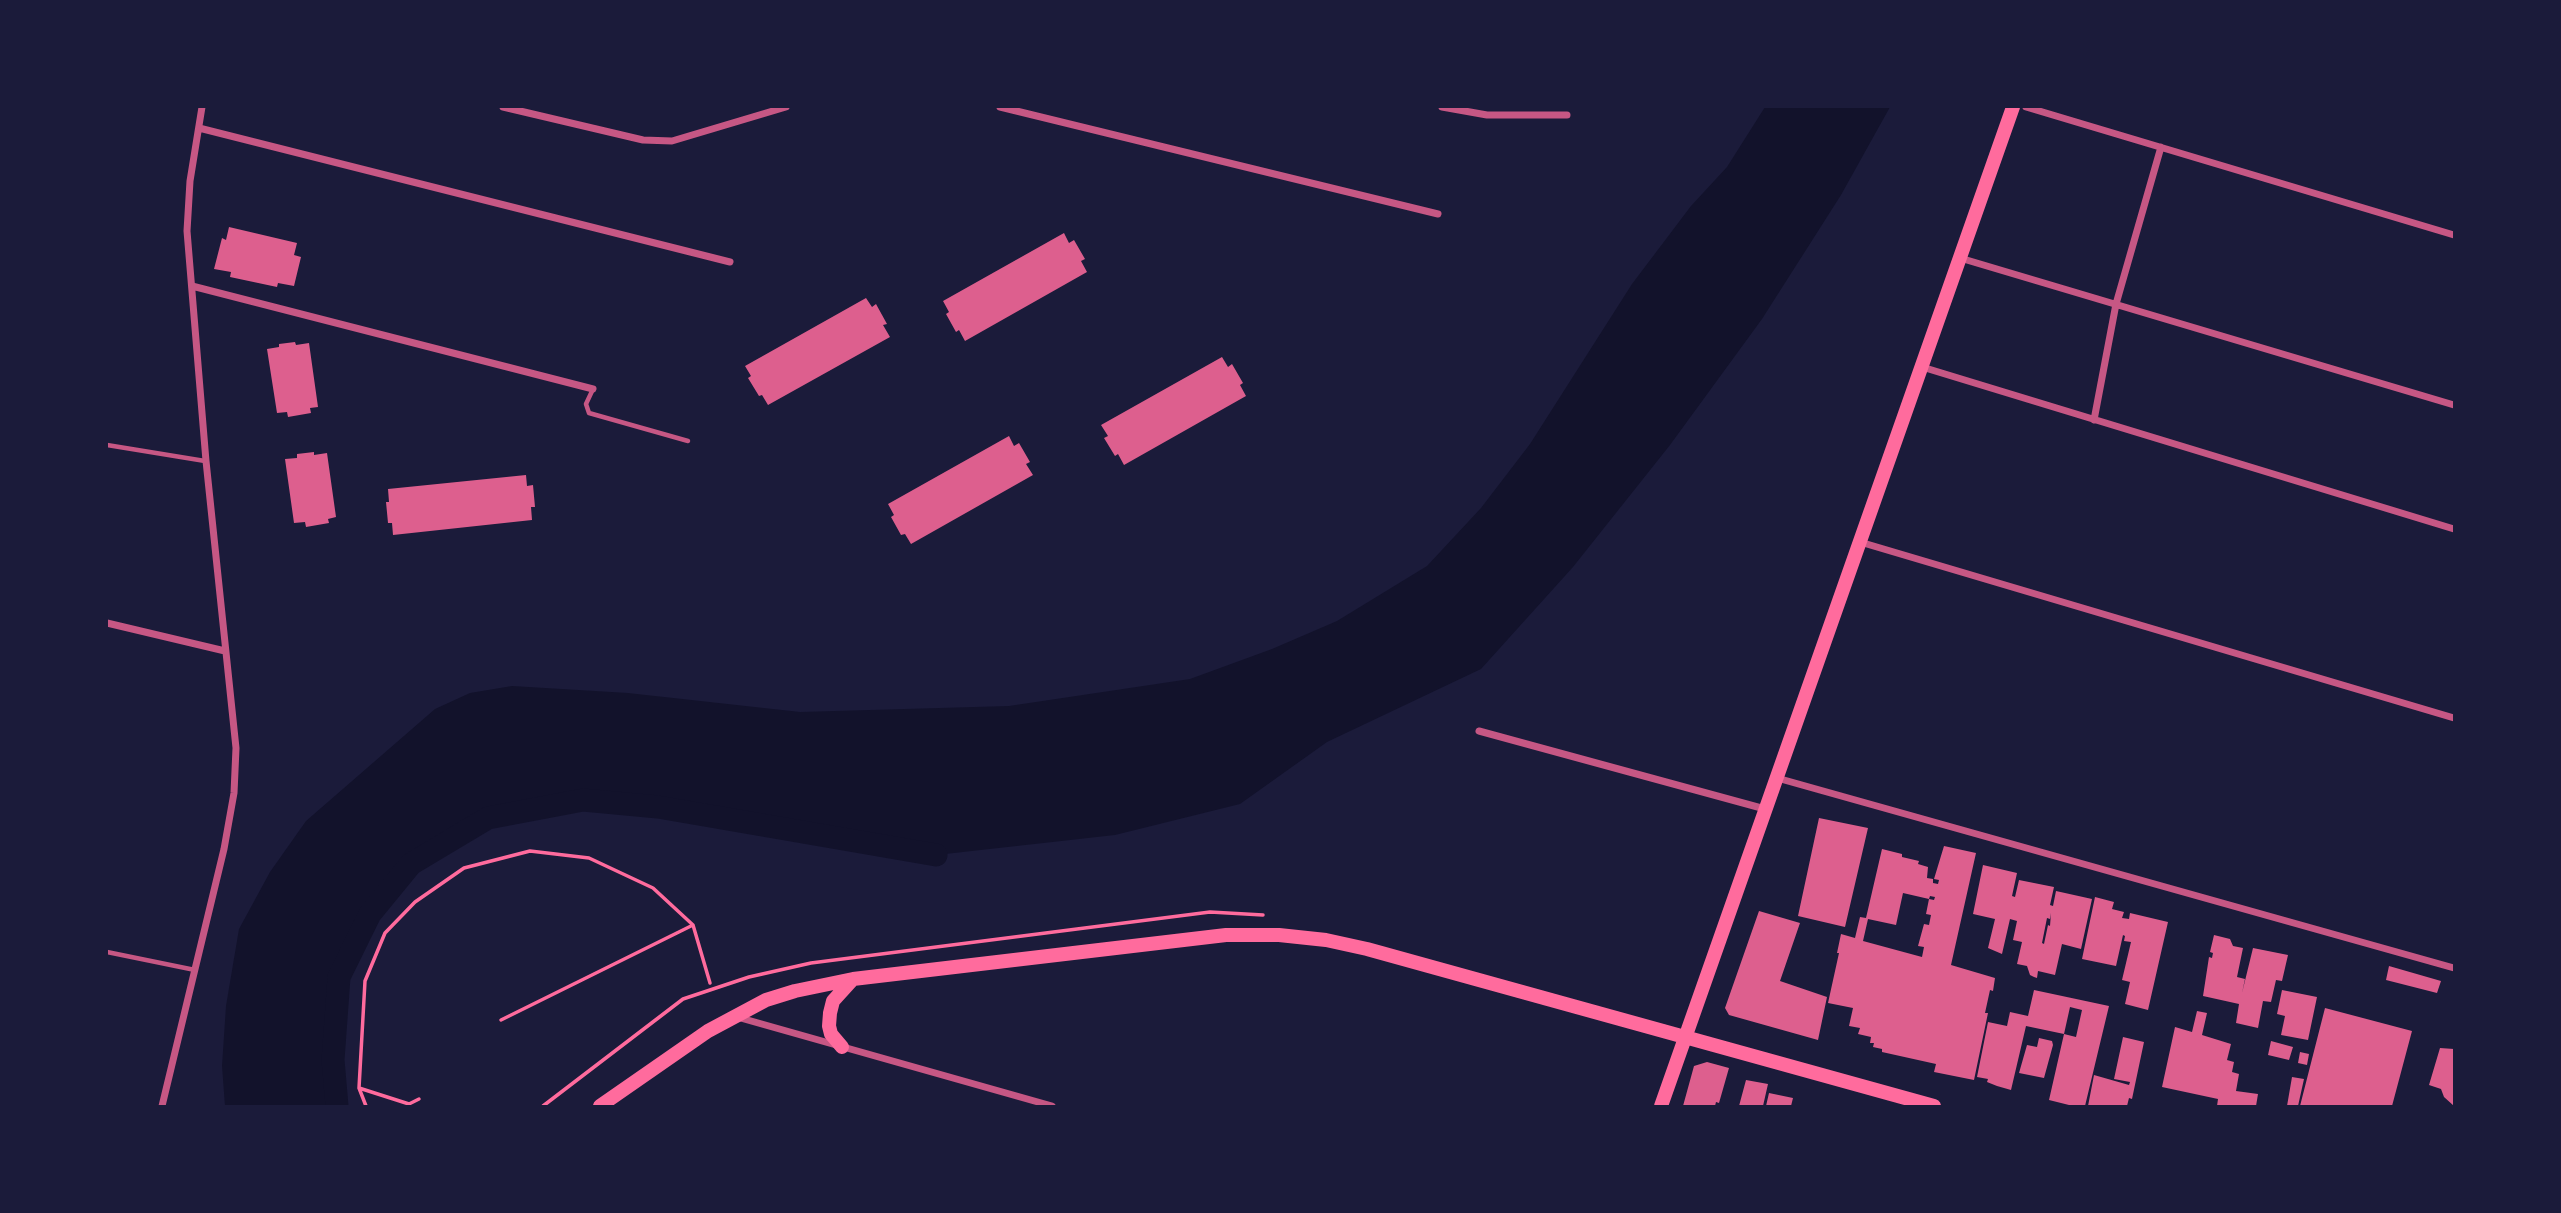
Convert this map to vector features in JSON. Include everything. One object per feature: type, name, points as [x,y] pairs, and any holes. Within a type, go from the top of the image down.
[{"type":"main road","points":[[1661,1106],[2013,107]]},
{"type":"main road","points":[[600,1106],[733,1016],[795,990],[853,979],[1226,934],[1279,935],[1326,940],[1367,949],[1934,1106]]},
{"type":"main road","points":[[842,1047],[831,1034],[830,1013],[833,1001],[853,979]]},
{"type":"street","points":[[162,1106],[224,849],[234,793],[235,723],[206,461],[187,231],[190,181],[202,107]]},
{"type":"street","points":[[503,107],[643,140],[672,141],[786,107]]},
{"type":"street","points":[[1000,107],[1438,214]]},
{"type":"street","points":[[1442,107],[1487,115],[1567,115]]},
{"type":"street","points":[[2026,107],[2454,235]]},
{"type":"street","points":[[199,128],[730,262]]},
{"type":"street","points":[[2094,420],[2116,304],[2161,147]]},
{"type":"street","points":[[1960,258],[2454,405]]},
{"type":"street","points":[[192,286],[593,389]]},
{"type":"street","points":[[1922,368],[2454,528]]},
{"type":"street","points":[[1860,542],[2454,718]]},
{"type":"street","points":[[107,623],[225,651]]},
{"type":"street","points":[[1479,731],[1766,810]]},
{"type":"street","points":[[1777,778],[2454,968]]},
{"type":"street","points":[[733,1016],[1052,1106]]},
{"type":"lane","points":[[593,389],[586,404],[589,413],[688,441]]},
{"type":"lane","points":[[107,444],[206,461]]},
{"type":"lane","points":[[107,952],[195,970]]},
{"type":"path","points":[[366,1106],[359,1088],[365,981],[385,933],[415,902],[464,868],[530,851],[589,858],[653,888],[693,925],[710,983]]},
{"type":"path","points":[[501,1020],[693,925]]},
{"type":"path","points":[[359,1088],[409,1104],[419,1099]]},
{"type":"shaded area","points":[[1765,107],[1890,107],[1841,195],[1762,319],[1670,445],[1573,567],[1481,669],[1327,742],[1240,804],[1115,835],[936,855],[658,807],[583,800],[488,818],[411,864],[370,914],[339,977],[333,1060],[337,1106],[225,1106],[222,1066],[226,1006],[239,929],[270,872],[306,821],[435,709],[470,693],[512,686],[628,693],[800,712],[1009,706],[1190,679],[1272,649],[1337,621],[1427,566],[1481,508],[1530,444],[1632,284],[1691,206],[1727,167]]},
{"type":"building","points":[[229,227],[297,243],[294,255],[301,257],[294,286],[278,283],[277,287],[230,277],[231,272],[214,269],[222,238],[226,240]]},
{"type":"building","points":[[1064,233],[1069,243],[1074,240],[1085,259],[1081,261],[1087,272],[965,341],[959,330],[956,332],[946,314],[949,312],[943,301]]},
{"type":"building","points":[[866,298],[872,307],[876,304],[887,324],[883,325],[890,337],[768,405],[762,395],[759,396],[748,378],[751,376],[745,366]]},
{"type":"building","points":[[295,342],[296,345],[309,343],[318,407],[310,408],[311,413],[288,417],[287,412],[277,413],[267,349]]},
{"type":"building","points":[[1222,357],[1228,367],[1232,364],[1243,383],[1240,385],[1246,396],[1124,465],[1104,438],[1108,436],[1101,425]]},
{"type":"building","points":[[1009,436],[1014,446],[1019,443],[1030,462],[1026,464],[1033,475],[911,544],[905,534],[901,535],[891,517],[894,515],[888,504]]},
{"type":"building","points":[[314,452],[314,455],[327,453],[336,517],[328,519],[329,523],[306,527],[305,522],[294,523],[285,459]]},
{"type":"building","points":[[526,475],[527,486],[533,485],[535,507],[531,507],[532,520],[393,535],[392,523],[388,523],[388,489]]},
{"type":"building","points":[[1819,818],[1868,828],[1845,927],[1798,916]]},
{"type":"building","points":[[1944,846],[1976,853],[1951,965],[1995,978],[1985,1013],[1988,1013],[1974,1080],[1934,1072],[1936,1064],[1882,1052],[1882,1049],[1873,1047],[1874,1043],[1870,1043],[1871,1037],[1858,1034],[1860,1028],[1849,1026],[1853,1008],[1828,1003],[1841,934],[1855,938],[1860,917],[1866,918],[1882,849],[1919,861],[1918,864],[1928,867],[1927,878],[1938,884],[1939,880],[1934,879]],"holes":[[[1903,893],[1929,899],[1926,914],[1931,915],[1929,925],[1924,924],[1918,946],[1924,947],[1922,957],[1863,941],[1868,919],[1896,925]]]},
{"type":"building","points":[[1983,865],[2017,873],[2012,896],[2015,897],[2019,880],[2054,887],[2050,905],[2053,906],[2056,891],[2092,899],[2081,949],[2062,944],[2055,975],[2038,971],[2037,978],[2030,975],[2027,966],[2017,964],[2022,942],[2013,940],[2017,921],[2010,919],[2002,954],[1988,948],[1995,919],[1973,914]],"holes":[[[2051,913],[2050,926],[2048,925],[2044,944],[2042,943],[2047,918],[2050,919]]]},
{"type":"building","points":[[2095,897],[2114,902],[2112,909],[2124,912],[2122,918],[2129,919],[2130,913],[2168,922],[2148,1010],[2125,1004],[2130,982],[2122,980],[2131,942],[2124,941],[2125,936],[2123,935],[2116,966],[2082,959]]},
{"type":"building","points":[[1759,911],[1800,923],[1780,981],[1827,997],[1818,1040],[1729,1015],[1725,1008]]},
{"type":"building","points":[[2214,935],[2230,939],[2233,946],[2243,948],[2237,977],[2245,979],[2242,993],[2253,948],[2288,955],[2282,981],[2276,980],[2271,1002],[2263,1001],[2258,1028],[2236,1023],[2239,1004],[2203,996],[2209,957],[2212,958],[2213,953],[2210,952]]},
{"type":"building","points":[[2389,966],[2441,981],[2437,993],[2386,980]]},
{"type":"building","points":[[2034,990],[2109,1006],[2085,1106],[2049,1100],[2064,1034],[2026,1026],[2011,1090],[1977,1077],[1988,1022],[2007,1026],[2010,1012],[2028,1016]],"holes":[[[2070,1007],[2082,1010],[2076,1037],[2064,1034]]]},
{"type":"building","points":[[2282,990],[2317,997],[2308,1040],[2281,1035],[2285,1016],[2277,1014]]},
{"type":"building","points":[[2325,1008],[2412,1031],[2392,1106],[2300,1106]]},
{"type":"building","points":[[2197,1011],[2207,1013],[2202,1035],[2231,1044],[2227,1060],[2234,1062],[2232,1072],[2239,1074],[2236,1091],[2258,1094],[2256,1106],[2217,1106],[2218,1099],[2162,1087],[2175,1027],[2192,1032]]},
{"type":"building","points":[[2123,1037],[2144,1042],[2132,1099],[2129,1098],[2127,1106],[2088,1106],[2094,1075],[2129,1085],[2130,1082],[2114,1079]]},
{"type":"building","points":[[2039,1038],[2052,1041],[2053,1045],[2044,1078],[2019,1073],[2027,1045],[2037,1047]]},
{"type":"building","points":[[2271,1041],[2293,1047],[2289,1060],[2268,1055]]},
{"type":"building","points":[[2440,1048],[2454,1049],[2454,1106],[2444,1097],[2441,1089],[2429,1085]]},
{"type":"building","points":[[2300,1052],[2309,1054],[2307,1065],[2298,1063]]},
{"type":"building","points":[[1707,1062],[1729,1068],[1719,1103],[1716,1102],[1715,1106],[1683,1106],[1694,1066]]},
{"type":"building","points":[[2292,1077],[2304,1079],[2298,1106],[2287,1106]]},
{"type":"building","points":[[1746,1080],[1768,1084],[1763,1106],[1739,1106]]},
{"type":"building","points":[[1769,1093],[1793,1098],[1791,1106],[1766,1106]]},
{"type":"waterway","points":[[337,1106],[333,1060],[339,977],[370,914],[411,864],[488,818],[583,800],[658,807],[936,855]]}]
